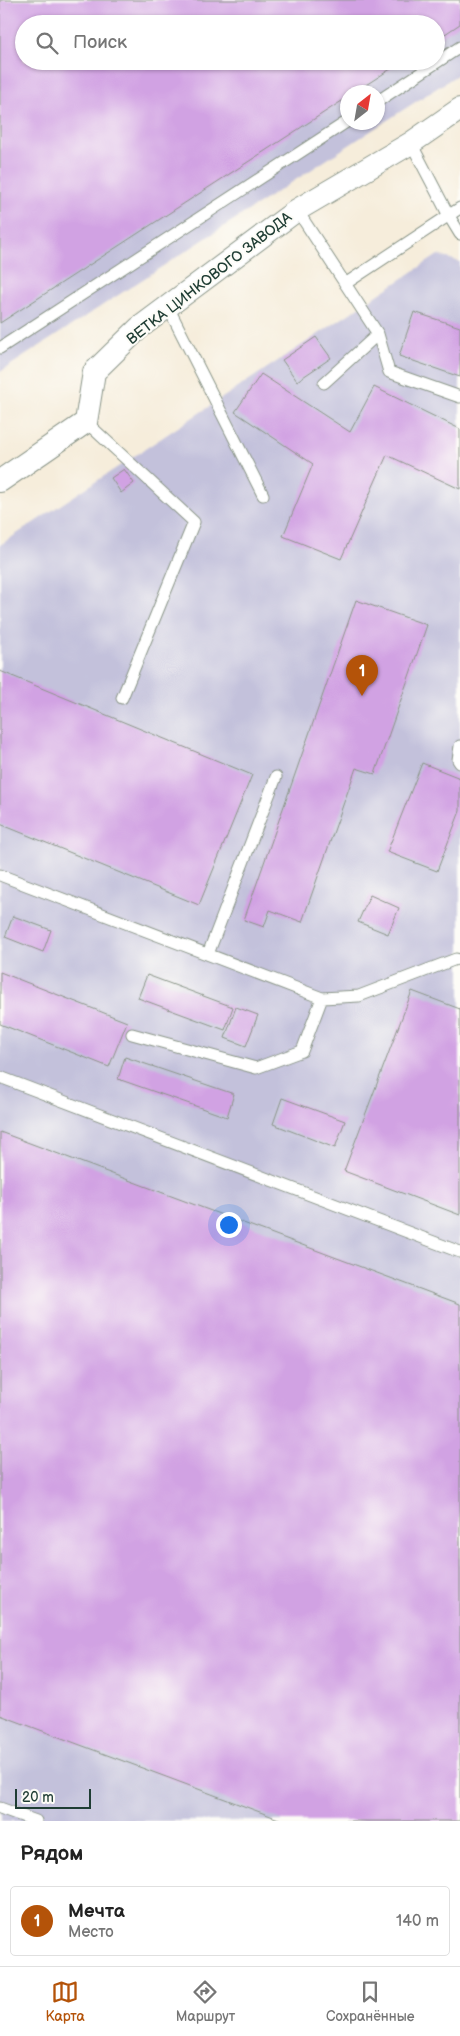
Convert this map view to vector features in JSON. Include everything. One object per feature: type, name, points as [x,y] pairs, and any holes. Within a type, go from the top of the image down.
[{"type":"street","name":"ВЕТКА ЦИНКОВОГО ЗАВОДА","points":[[86,422],[94,372],[139,328],[297,210],[411,143],[460,109]]},
{"type":"street","points":[[0,481],[86,422]]},
{"type":"lane","points":[[445,57],[460,47]]},
{"type":"lane","points":[[385,96],[425,70]]},
{"type":"lane","points":[[0,348],[340,126]]},
{"type":"lane","points":[[411,143],[460,234]]},
{"type":"lane","points":[[345,284],[460,208]]},
{"type":"lane","points":[[297,210],[378,334],[389,372],[460,397]]},
{"type":"lane","points":[[168,307],[264,495]]},
{"type":"lane","points":[[324,383],[378,334]]},
{"type":"lane","points":[[86,422],[194,522],[122,698]]},
{"type":"lane","points":[[460,746],[458,760],[460,762]]},
{"type":"lane","points":[[208,954],[276,777]]},
{"type":"lane","points":[[0,875],[322,998],[359,996],[456,959],[460,960]]},
{"type":"lane","points":[[132,1034],[256,1068],[302,1050],[322,998]]},
{"type":"lane","points":[[0,1077],[460,1252]]},
{"type":"lane","points":[[0,1808],[36,1821]]},
{"type":"shaded area","points":[[0,0],[460,0],[460,73],[385,122],[385,85],[340,85],[340,130],[372,130],[0,372]]},
{"type":"shaded area","points":[[438,255],[460,262],[460,1821],[0,1821],[0,545]]},
{"type":"building","points":[[0,0],[460,0],[460,24],[445,34],[445,15],[15,15],[15,70],[389,70],[366,85],[340,85],[340,102],[0,323]]},
{"type":"building","points":[[414,312],[460,327],[460,377],[399,356]]},
{"type":"building","points":[[316,337],[331,358],[297,381],[282,360]]},
{"type":"building","points":[[261,374],[350,432],[374,387],[460,429],[460,489],[387,455],[341,559],[283,536],[313,464],[235,412]]},
{"type":"building","points":[[124,469],[134,483],[121,493],[111,478]]},
{"type":"building","points":[[356,600],[427,625],[375,774],[356,768],[302,922],[270,910],[264,927],[244,920]]},
{"type":"building","points":[[0,671],[252,775],[199,905],[0,824]]},
{"type":"building","points":[[422,763],[460,778],[460,811],[437,871],[387,852]]},
{"type":"building","points":[[370,895],[399,908],[388,934],[358,922]]},
{"type":"building","points":[[13,916],[51,930],[43,952],[5,937]]},
{"type":"building","points":[[0,972],[127,1022],[109,1067],[0,1024]]},
{"type":"building","points":[[147,975],[233,1007],[225,1030],[138,998]]},
{"type":"building","points":[[412,991],[460,1009],[460,1215],[344,1171]]},
{"type":"building","points":[[236,1007],[258,1015],[246,1046],[225,1038]]},
{"type":"building","points":[[125,1057],[234,1094],[227,1117],[118,1079]]},
{"type":"building","points":[[282,1098],[345,1121],[335,1148],[273,1124]]},
{"type":"building","points":[[0,1132],[460,1304],[460,1821],[284,1821],[0,1715]]},
{"type":"place","name":"Мечта","points":[[362,696]]}]
